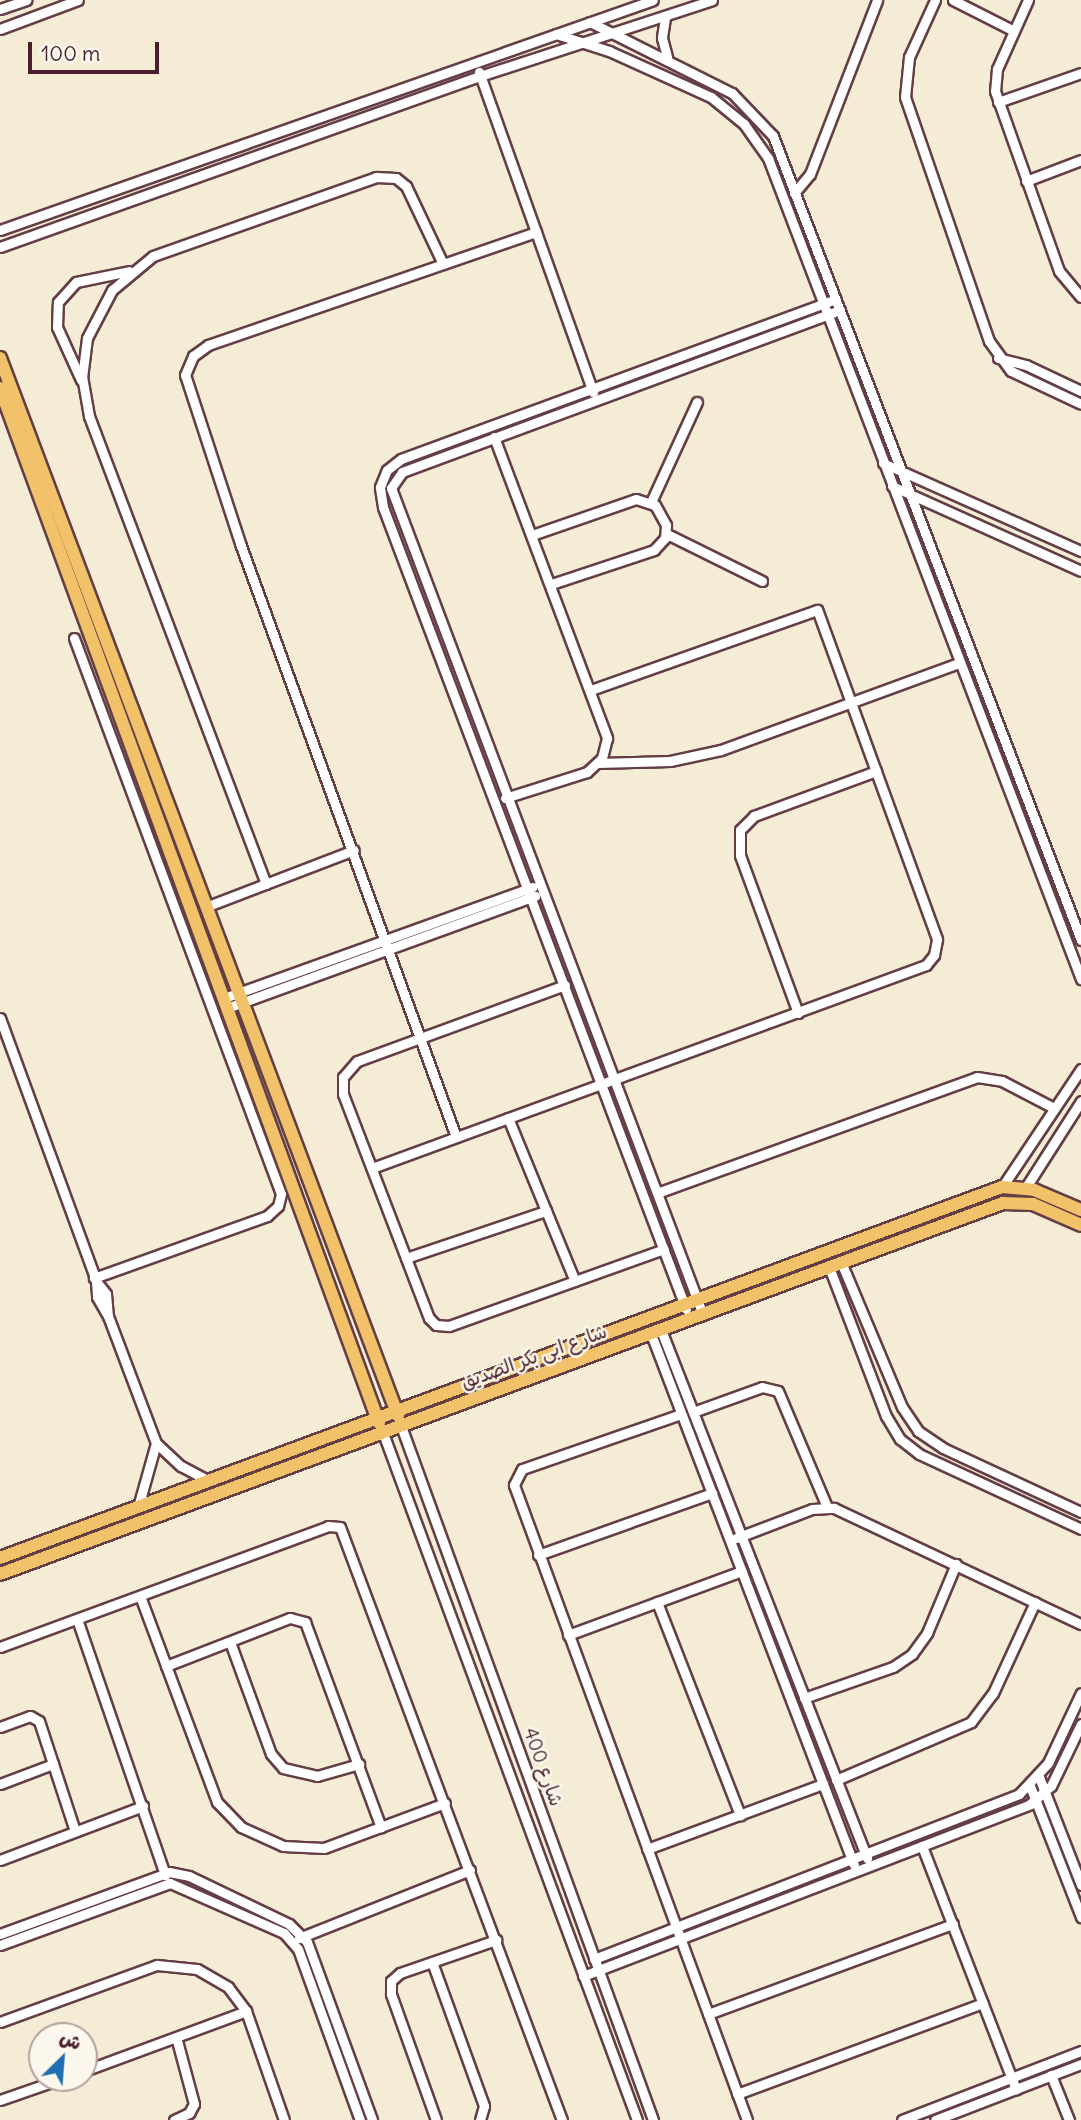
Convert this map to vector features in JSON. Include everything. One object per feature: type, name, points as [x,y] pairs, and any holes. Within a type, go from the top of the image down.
[{"type":"main road","points":[[0,358],[208,906],[401,1426]]},
{"type":"main road","points":[[0,388],[383,1433]]},
{"type":"main road","name":"شارع ابى بكر الصديق","points":[[0,1558],[1002,1187],[1026,1188],[1081,1210]]},
{"type":"main road","name":"شارع ابى بكر الصديق","points":[[0,1574],[1003,1203],[1033,1204],[1081,1225]]},
{"type":"street","points":[[0,9],[26,0]]},
{"type":"street","points":[[0,29],[78,0]]},
{"type":"street","points":[[0,230],[653,0]]},
{"type":"street","points":[[0,247],[480,76],[583,42],[618,34],[712,0]]},
{"type":"street","points":[[785,200],[797,191],[810,174],[877,0]]},
{"type":"street","points":[[935,0],[909,57],[905,97],[926,167],[998,358],[1019,375],[1081,404]]},
{"type":"street","points":[[953,0],[1014,31]]},
{"type":"street","points":[[1028,0],[996,75],[998,102],[1059,271],[1081,297]]},
{"type":"street","points":[[665,18],[662,38],[667,57]]},
{"type":"street","points":[[590,22],[667,57],[748,105],[773,136],[797,191],[835,299],[1081,940]]},
{"type":"street","points":[[556,34],[583,42],[682,82],[728,109],[757,140],[785,200],[826,315],[1081,979]]},
{"type":"street","points":[[476,64],[596,400]]},
{"type":"street","points":[[998,102],[1081,73]]},
{"type":"street","points":[[1026,180],[1081,160]]},
{"type":"street","points":[[83,384],[91,325],[112,290],[131,271],[167,250],[383,175],[406,186],[443,264]]},
{"type":"street","points":[[456,1137],[354,850],[241,546],[186,389],[185,375],[193,356],[208,345],[536,232]]},
{"type":"street","points":[[131,271],[83,279],[58,302],[57,327],[83,384],[89,416],[266,884]]},
{"type":"street","points":[[690,1320],[381,501],[381,481],[401,459],[835,299]]},
{"type":"street","points":[[703,1315],[391,493],[402,472],[840,310]]},
{"type":"street","points":[[801,312],[805,323]]},
{"type":"street","points":[[719,342],[723,353]]},
{"type":"street","points":[[998,358],[1026,365],[1081,391]]},
{"type":"street","points":[[651,502],[697,402]]},
{"type":"street","points":[[494,437],[607,731],[598,763]]},
{"type":"street","points":[[883,463],[1081,551]]},
{"type":"street","points":[[892,485],[1081,571]]},
{"type":"street","points":[[532,535],[631,500],[651,502],[662,513],[667,534]]},
{"type":"street","points":[[667,534],[762,581]]},
{"type":"street","points":[[552,584],[654,550],[667,534]]},
{"type":"street","points":[[372,1168],[926,965],[937,948],[851,699],[817,610],[591,690]]},
{"type":"street","points":[[74,638],[281,1194],[267,1216],[95,1280]]},
{"type":"street","points":[[496,800],[581,775],[598,763],[670,761],[702,755],[851,699],[960,663]]},
{"type":"street","points":[[798,1013],[740,855],[740,831],[754,816],[876,771]]},
{"type":"street","points":[[208,906],[354,850]]},
{"type":"street","points":[[225,1003],[542,888]]},
{"type":"street","points":[[565,985],[356,1061],[343,1077],[344,1094],[429,1318],[440,1326],[664,1249]]},
{"type":"street","points":[[0,1018],[95,1280],[97,1297],[108,1316],[156,1443],[181,1466],[209,1481]]},
{"type":"street","points":[[1002,1187],[1081,1069]]},
{"type":"street","points":[[657,1193],[977,1077],[1002,1081],[1054,1108]]},
{"type":"street","points":[[1026,1188],[1081,1101]]},
{"type":"street","points":[[508,1118],[575,1281]]},
{"type":"street","points":[[406,1258],[546,1211]]},
{"type":"street","points":[[835,1265],[902,1408],[918,1431],[943,1448],[1081,1512]]},
{"type":"street","points":[[835,1265],[886,1416],[900,1439],[919,1454],[1081,1529]]},
{"type":"street","points":[[656,1332],[693,1412],[870,1866]]},
{"type":"street","points":[[656,1332],[681,1414],[857,1871]]},
{"type":"street","points":[[693,1412],[762,1387],[778,1391],[827,1507]]},
{"type":"street","points":[[681,1414],[520,1471],[514,1489],[747,2120]]},
{"type":"street","name":"شارع 400","points":[[401,1426],[653,2120]]},
{"type":"street","name":"شارع 400","points":[[383,1433],[637,2120]]},
{"type":"street","points":[[138,1507],[156,1443]]},
{"type":"street","points":[[538,1555],[712,1493]]},
{"type":"street","points":[[730,1541],[827,1507],[956,1564],[1081,1624]]},
{"type":"street","points":[[0,1647],[328,1526],[340,1527],[562,2120]]},
{"type":"street","points":[[804,1698],[893,1667],[912,1654],[931,1626],[956,1564]]},
{"type":"street","points":[[568,1635],[742,1572]]},
{"type":"street","points":[[139,1595],[217,1802],[241,1827],[272,1843],[306,1849],[324,1848],[445,1803]]},
{"type":"street","points":[[657,1602],[740,1815]]},
{"type":"street","points":[[836,1780],[971,1722],[993,1693],[1035,1602]]},
{"type":"street","points":[[166,1667],[290,1618],[305,1622],[382,1826]]},
{"type":"street","points":[[77,1619],[143,1806],[166,1884]]},
{"type":"street","points":[[230,1642],[271,1754],[283,1768],[317,1776],[359,1764]]},
{"type":"street","points":[[594,1959],[1012,1798],[1039,1777],[1081,1693]]},
{"type":"street","points":[[0,1727],[34,1716],[75,1831]]},
{"type":"street","points":[[583,1976],[1036,1800],[1045,1792],[1081,1724]]},
{"type":"street","points":[[0,1784],[53,1764]]},
{"type":"street","points":[[1039,1777],[1081,1885]]},
{"type":"street","points":[[647,1849],[823,1784]]},
{"type":"street","points":[[1030,1786],[1081,1917]]},
{"type":"street","points":[[0,1860],[143,1806]]},
{"type":"street","points":[[922,1846],[1016,2089]]},
{"type":"street","points":[[293,1941],[470,1870]]},
{"type":"street","points":[[0,1934],[164,1872],[189,1876],[289,1924],[303,1936],[372,2120]]},
{"type":"street","points":[[0,1945],[166,1884],[184,1886],[293,1941],[360,2120]]},
{"type":"street","points":[[708,2014],[953,1924]]},
{"type":"street","points":[[436,2120],[390,1988],[395,1976],[496,1940]]},
{"type":"street","points":[[432,1962],[484,2106],[480,2120]]},
{"type":"street","points":[[0,2022],[165,1964],[208,1974],[228,1987],[246,2011],[284,2120]]},
{"type":"street","points":[[737,2094],[983,2003]]},
{"type":"street","points":[[98,2066],[246,2011]]},
{"type":"street","points":[[174,2120],[189,2113],[194,2104],[176,2037]]},
{"type":"street","points":[[902,2120],[1081,2051]]},
{"type":"street","points":[[935,2120],[1081,2064]]},
{"type":"street","points":[[1051,2076],[1069,2120]]},
{"type":"street","points":[[0,2100],[28,2090]]}]
